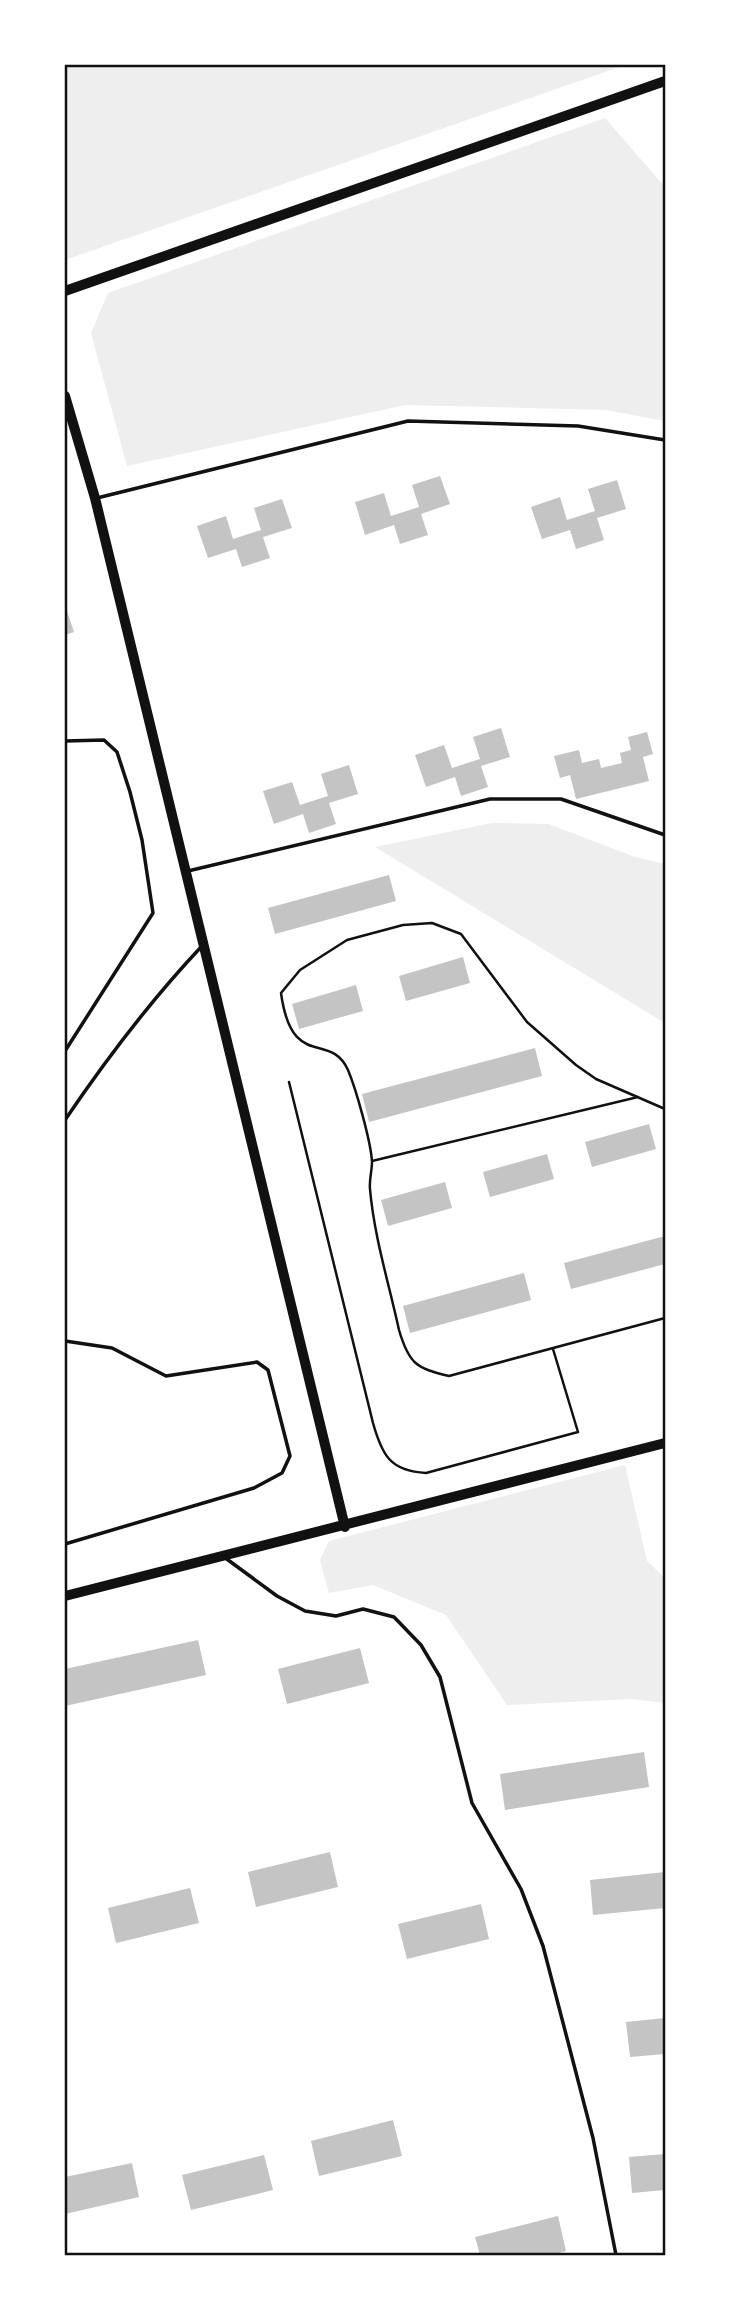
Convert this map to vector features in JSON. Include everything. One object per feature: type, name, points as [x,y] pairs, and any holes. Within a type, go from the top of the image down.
[{"type":"street","points":[[65,291],[665,81]]},
{"type":"street","points":[[65,396],[95,498],[345,1527]]},
{"type":"street","points":[[65,1596],[345,1527],[665,1443]]},
{"type":"lane","points":[[95,498],[408,421],[578,426],[665,440]]},
{"type":"lane","points":[[65,741],[104,740],[117,752],[142,840],[153,913],[65,1051]]},
{"type":"lane","points":[[186,871],[490,799],[561,799],[665,835]]},
{"type":"lane","points":[[65,1120],[152,1000],[202,945]]},
{"type":"lane","points":[[65,1340],[112,1348],[166,1376],[257,1362],[268,1370],[290,1456],[282,1473],[254,1488],[65,1544]]},
{"type":"lane","points":[[224,1557],[277,1596],[305,1611],[336,1616],[363,1609],[394,1617],[421,1645],[440,1677],[472,1803],[521,1889],[543,1946],[593,2138],[616,2255]]},
{"type":"path","points":[[665,1110],[596,1079],[527,1022],[461,934],[432,923],[403,925],[346,940],[300,970],[281,993],[285,1020],[300,1042],[335,1053],[347,1066],[372,1161],[370,1187],[399,1330],[406,1353],[420,1369],[449,1376],[665,1318]]},
{"type":"path","points":[[289,1082],[373,1423],[379,1444],[389,1460],[405,1472],[426,1473],[578,1433],[553,1349]]},
{"type":"path","points":[[372,1161],[639,1097]]},
{"type":"shaded area","points":[[65,65],[625,65],[65,260]]},
{"type":"shaded area","points":[[605,118],[665,187],[665,421],[606,410],[405,405],[127,466],[91,333],[108,293]]},
{"type":"shaded area","points":[[492,823],[549,824],[635,857],[665,864],[665,1023],[375,847]]},
{"type":"shaded area","points":[[625,1465],[647,1561],[665,1578],[665,1703],[631,1699],[507,1705],[446,1615],[373,1585],[329,1593],[320,1560],[329,1541]]},
{"type":"building","points":[[440,476],[450,504],[421,514],[428,535],[400,544],[394,525],[365,535],[355,502],[384,493],[391,516],[419,507],[412,485]]},
{"type":"building","points":[[617,480],[626,509],[597,518],[604,540],[576,549],[570,530],[542,539],[531,507],[560,497],[567,520],[595,511],[588,489]]},
{"type":"building","points":[[282,499],[292,528],[263,537],[270,558],[242,567],[236,549],[208,558],[197,526],[226,516],[233,539],[261,530],[254,508]]},
{"type":"building","points":[[65,605],[74,632],[65,635]]},
{"type":"building","points":[[501,728],[510,757],[481,766],[488,787],[461,796],[455,777],[426,787],[415,755],[444,745],[452,768],[480,759],[473,737]]},
{"type":"building","points":[[647,732],[653,754],[643,757],[649,781],[576,799],[570,775],[560,778],[554,756],[579,750],[582,763],[599,759],[601,768],[622,763],[620,753],[631,750],[628,737]]},
{"type":"building","points":[[349,765],[358,794],[329,803],[336,824],[309,833],[303,814],[274,824],[263,791],[292,782],[300,805],[328,796],[321,774]]},
{"type":"building","points":[[389,875],[396,901],[275,934],[268,908]]},
{"type":"building","points":[[463,957],[470,983],[406,1001],[399,976]]},
{"type":"building","points":[[356,985],[363,1011],[299,1029],[292,1004]]},
{"type":"building","points":[[535,1048],[542,1076],[369,1122],[362,1094]]},
{"type":"building","points":[[649,1124],[656,1149],[592,1167],[585,1142]]},
{"type":"building","points":[[547,1154],[554,1179],[490,1197],[483,1172]]},
{"type":"building","points":[[445,1182],[452,1208],[388,1226],[381,1200]]},
{"type":"building","points":[[665,1236],[665,1264],[571,1289],[564,1263]]},
{"type":"building","points":[[524,1273],[531,1300],[410,1333],[403,1306]]},
{"type":"building","points":[[198,1640],[206,1675],[65,1706],[65,1669]]},
{"type":"building","points":[[360,1648],[369,1683],[287,1704],[278,1669]]},
{"type":"building","points":[[644,1752],[649,1787],[505,1810],[500,1774]]},
{"type":"building","points":[[330,1852],[338,1887],[256,1907],[248,1872]]},
{"type":"building","points":[[665,1872],[665,1908],[593,1915],[590,1880]]},
{"type":"building","points":[[190,1888],[199,1923],[116,1943],[108,1908]]},
{"type":"building","points":[[481,1904],[489,1939],[407,1959],[398,1924]]},
{"type":"building","points":[[665,2018],[665,2054],[630,2057],[626,2022]]},
{"type":"building","points":[[393,2120],[402,2156],[319,2176],[311,2141]]},
{"type":"building","points":[[665,2154],[665,2190],[632,2193],[629,2157]]},
{"type":"building","points":[[264,2155],[273,2190],[191,2210],[182,2175]]},
{"type":"building","points":[[132,2163],[139,2197],[65,2214],[65,2177]]},
{"type":"building","points":[[558,2216],[566,2251],[551,2255],[480,2255],[475,2237]]}]
